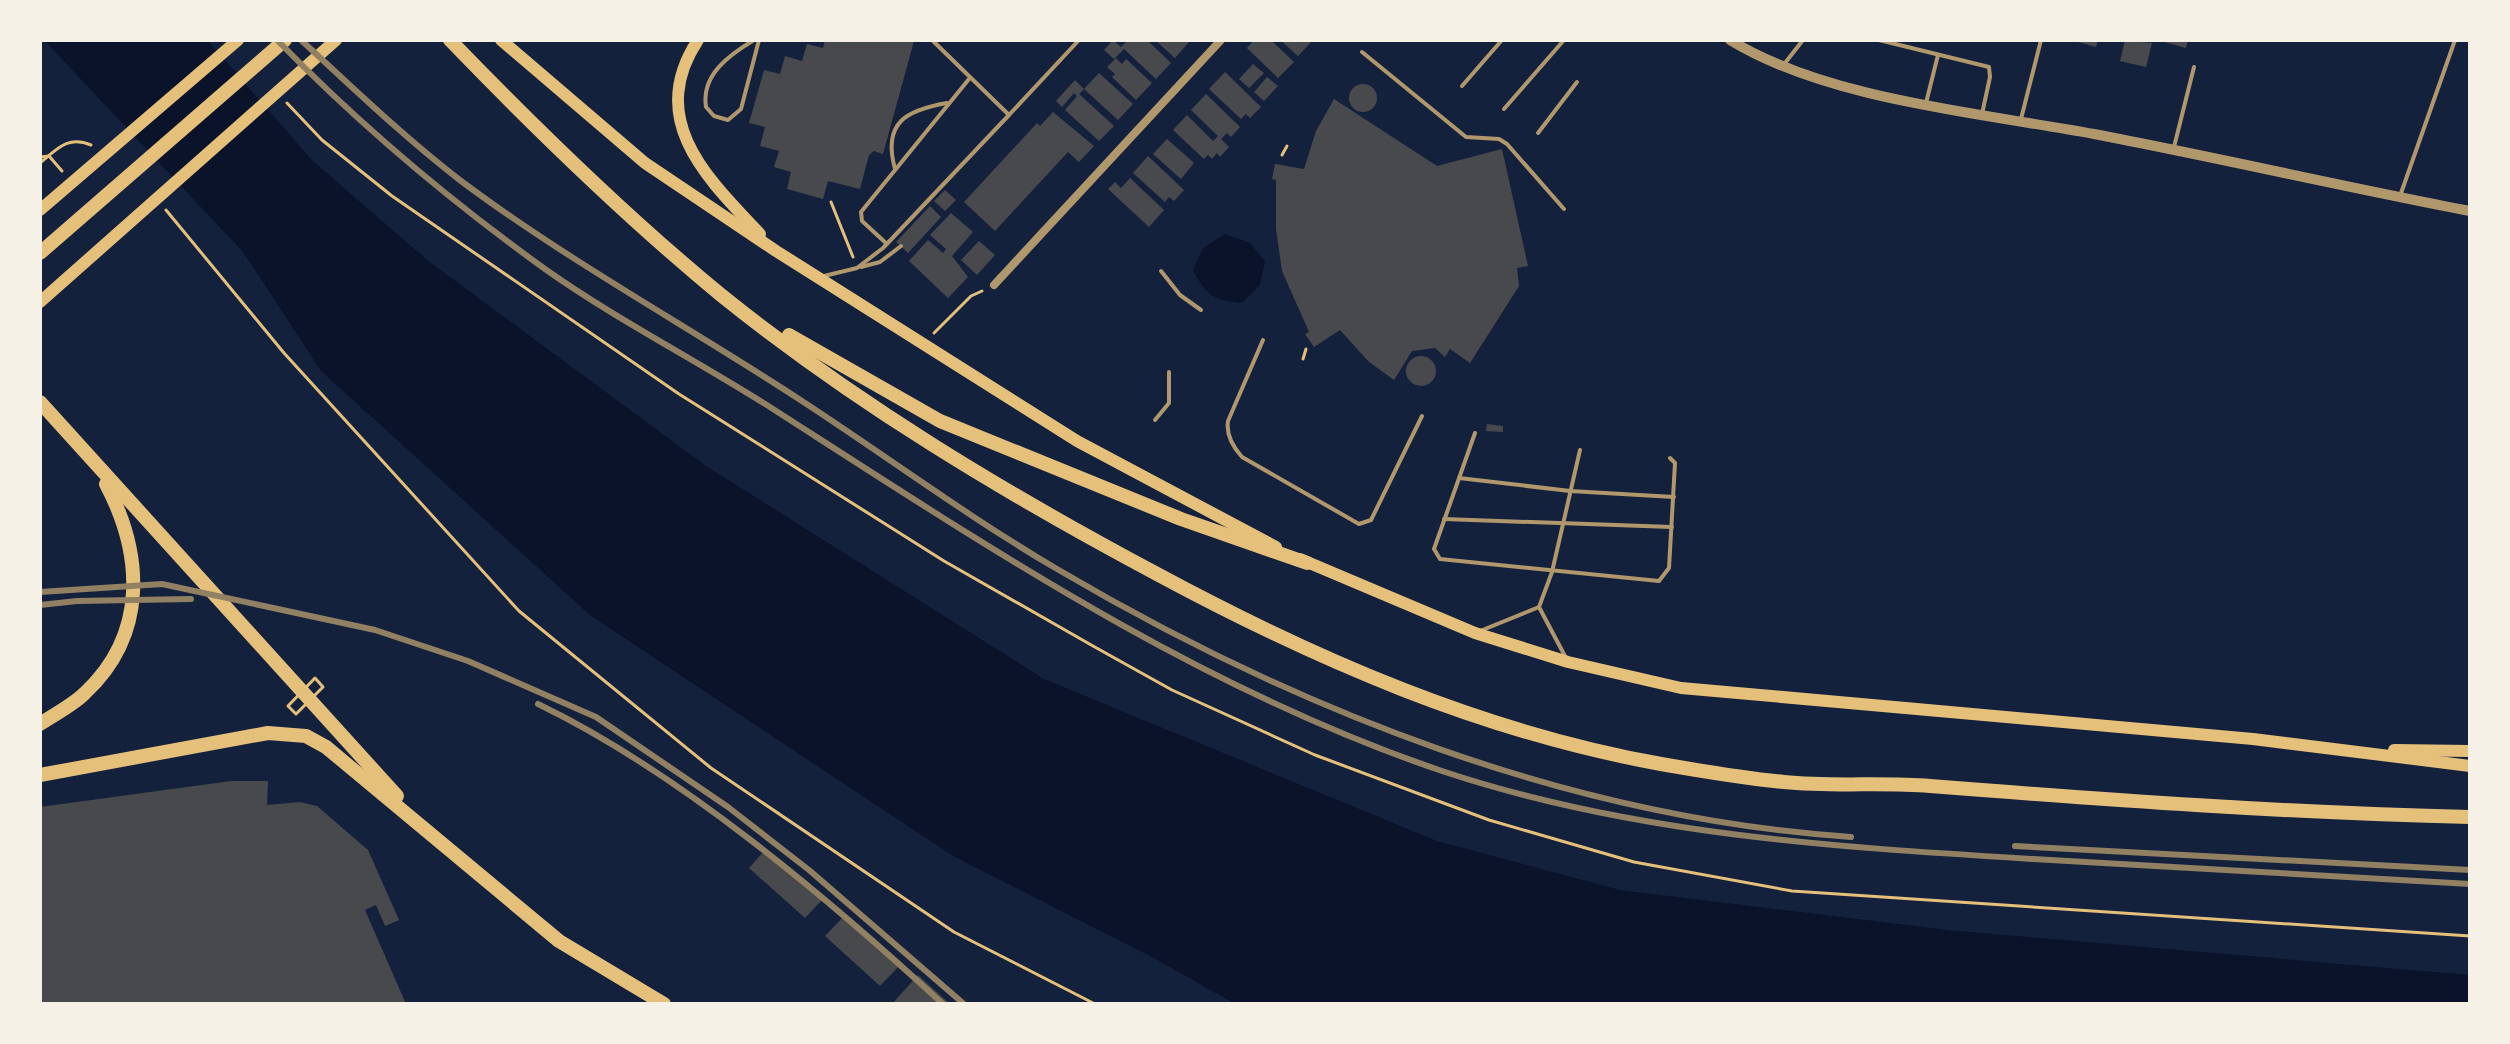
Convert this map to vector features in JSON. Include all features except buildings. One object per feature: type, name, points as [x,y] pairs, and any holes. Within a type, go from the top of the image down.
[{"type":"highway","points":[[40,253],[285,40]]},
{"type":"highway","points":[[450,40],[528,121],[620,208],[724,297],[931,443],[1086,537],[1272,635],[1372,679],[1540,736],[1657,764],[1786,783],[1923,785],[2195,806],[2470,817]]},
{"type":"highway","points":[[724,297],[940,421],[1181,519],[1307,563]]},
{"type":"highway","points":[[40,402],[98,470],[436,838]]},
{"type":"highway","points":[[40,724],[86,692],[116,653],[133,610],[134,559],[120,517],[98,470]]},
{"type":"highway","points":[[40,775],[268,733],[306,736],[326,747],[559,941],[664,1004]]},
{"type":"main road","points":[[40,210],[238,40]]},
{"type":"main road","points":[[40,302],[336,40]]},
{"type":"main road","points":[[501,40],[535,73],[645,163],[776,251],[1077,441],[1307,563],[1475,633],[1568,662],[1681,688],[1904,710],[2015,716],[2338,749],[2470,766]]},
{"type":"main road","points":[[698,40],[682,76],[677,103],[680,127],[690,152],[709,180],[776,251]]},
{"type":"main road","points":[[2338,749],[2470,751]]},
{"type":"street","points":[[994,285],[1221,40]]},
{"type":"street","points":[[1730,40],[1814,77],[1926,103],[2173,149],[2470,211]]},
{"type":"lane","points":[[757,40],[741,109],[728,120],[719,119],[706,107],[708,82],[729,58],[757,40]]},
{"type":"lane","points":[[932,40],[1009,115]]},
{"type":"lane","points":[[857,268],[887,244],[1079,40]]},
{"type":"lane","points":[[1462,86],[1502,40]]},
{"type":"lane","points":[[1504,109],[1564,40]]},
{"type":"lane","points":[[1783,65],[1803,40]]},
{"type":"lane","points":[[1879,40],[1989,67],[1990,77],[1982,114]]},
{"type":"lane","points":[[2021,121],[2041,40]]},
{"type":"lane","points":[[2399,197],[2455,40]]},
{"type":"lane","points":[[1362,52],[1466,137],[1499,139],[1507,144],[1564,209]]},
{"type":"lane","points":[[1926,103],[1938,54]]},
{"type":"lane","points":[[2173,149],[2194,67]]},
{"type":"lane","points":[[887,244],[860,216],[969,79]]},
{"type":"lane","points":[[1538,133],[1577,82]]},
{"type":"lane","points":[[895,169],[892,144],[903,117],[915,109],[949,103]]},
{"type":"lane","points":[[821,277],[880,262],[901,246]]},
{"type":"lane","points":[[1161,271],[1180,295],[1201,310]]},
{"type":"lane","points":[[1263,340],[1228,421],[1228,432],[1235,449],[1242,457],[1359,524],[1371,520],[1422,416]]},
{"type":"lane","points":[[1155,420],[1169,403],[1169,372]]},
{"type":"lane","points":[[1475,433],[1434,549],[1440,559],[1659,581],[1668,572],[1675,463],[1670,458]]},
{"type":"lane","points":[[1475,633],[1539,607],[1552,572],[1580,450]]},
{"type":"lane","points":[[1459,478],[1570,491],[1674,497]]},
{"type":"lane","points":[[1444,519],[1672,527]]},
{"type":"lane","points":[[1539,607],[1568,662]]},
{"type":"path","points":[[40,163],[66,141],[78,140],[99,149]]},
{"type":"path","points":[[1282,155],[1287,146]]},
{"type":"path","points":[[40,157],[49,156]]},
{"type":"path","points":[[831,202],[857,268]]},
{"type":"path","points":[[162,206],[284,353],[519,611],[711,768],[954,932],[1095,1004]]},
{"type":"path","points":[[923,344],[971,296],[994,285]]},
{"type":"path","points":[[1303,359],[1306,349]]},
{"type":"path","points":[[315,678],[323,687]]},
{"type":"path","points":[[288,706],[296,714]]},
{"type":"water","points":[[44,40],[207,40],[312,160],[427,260],[706,466],[1044,679],[1437,841],[1620,890],[1948,930],[2470,975],[2470,1004],[1235,1004],[1154,958],[953,856],[591,616],[321,371],[243,252]]},
{"type":"water","points":[[1225,234],[1250,243],[1265,261],[1260,285],[1242,303],[1224,301],[1212,295],[1193,270],[1203,248]]},
{"type":"railway","points":[[277,40],[340,102],[406,160],[474,216],[572,288],[745,391],[1098,612],[1267,700],[1355,739],[1445,772],[1517,793],[1589,810],[1736,835],[1959,854],[2470,884]]},
{"type":"railway","points":[[301,40],[420,148],[503,211],[588,268],[762,375],[993,529],[1149,621],[1243,668],[1340,711],[1439,749],[1540,781],[1643,807],[1746,826],[1851,837]]},
{"type":"railway","points":[[40,592],[162,584],[375,630],[468,661],[596,717],[728,807],[809,870],[964,1004]]},
{"type":"railway","points":[[40,605],[77,601],[191,599]]},
{"type":"railway","points":[[538,704],[591,732],[698,801],[801,880],[943,1004]]},
{"type":"railway","points":[[2015,846],[2470,870]]}]
